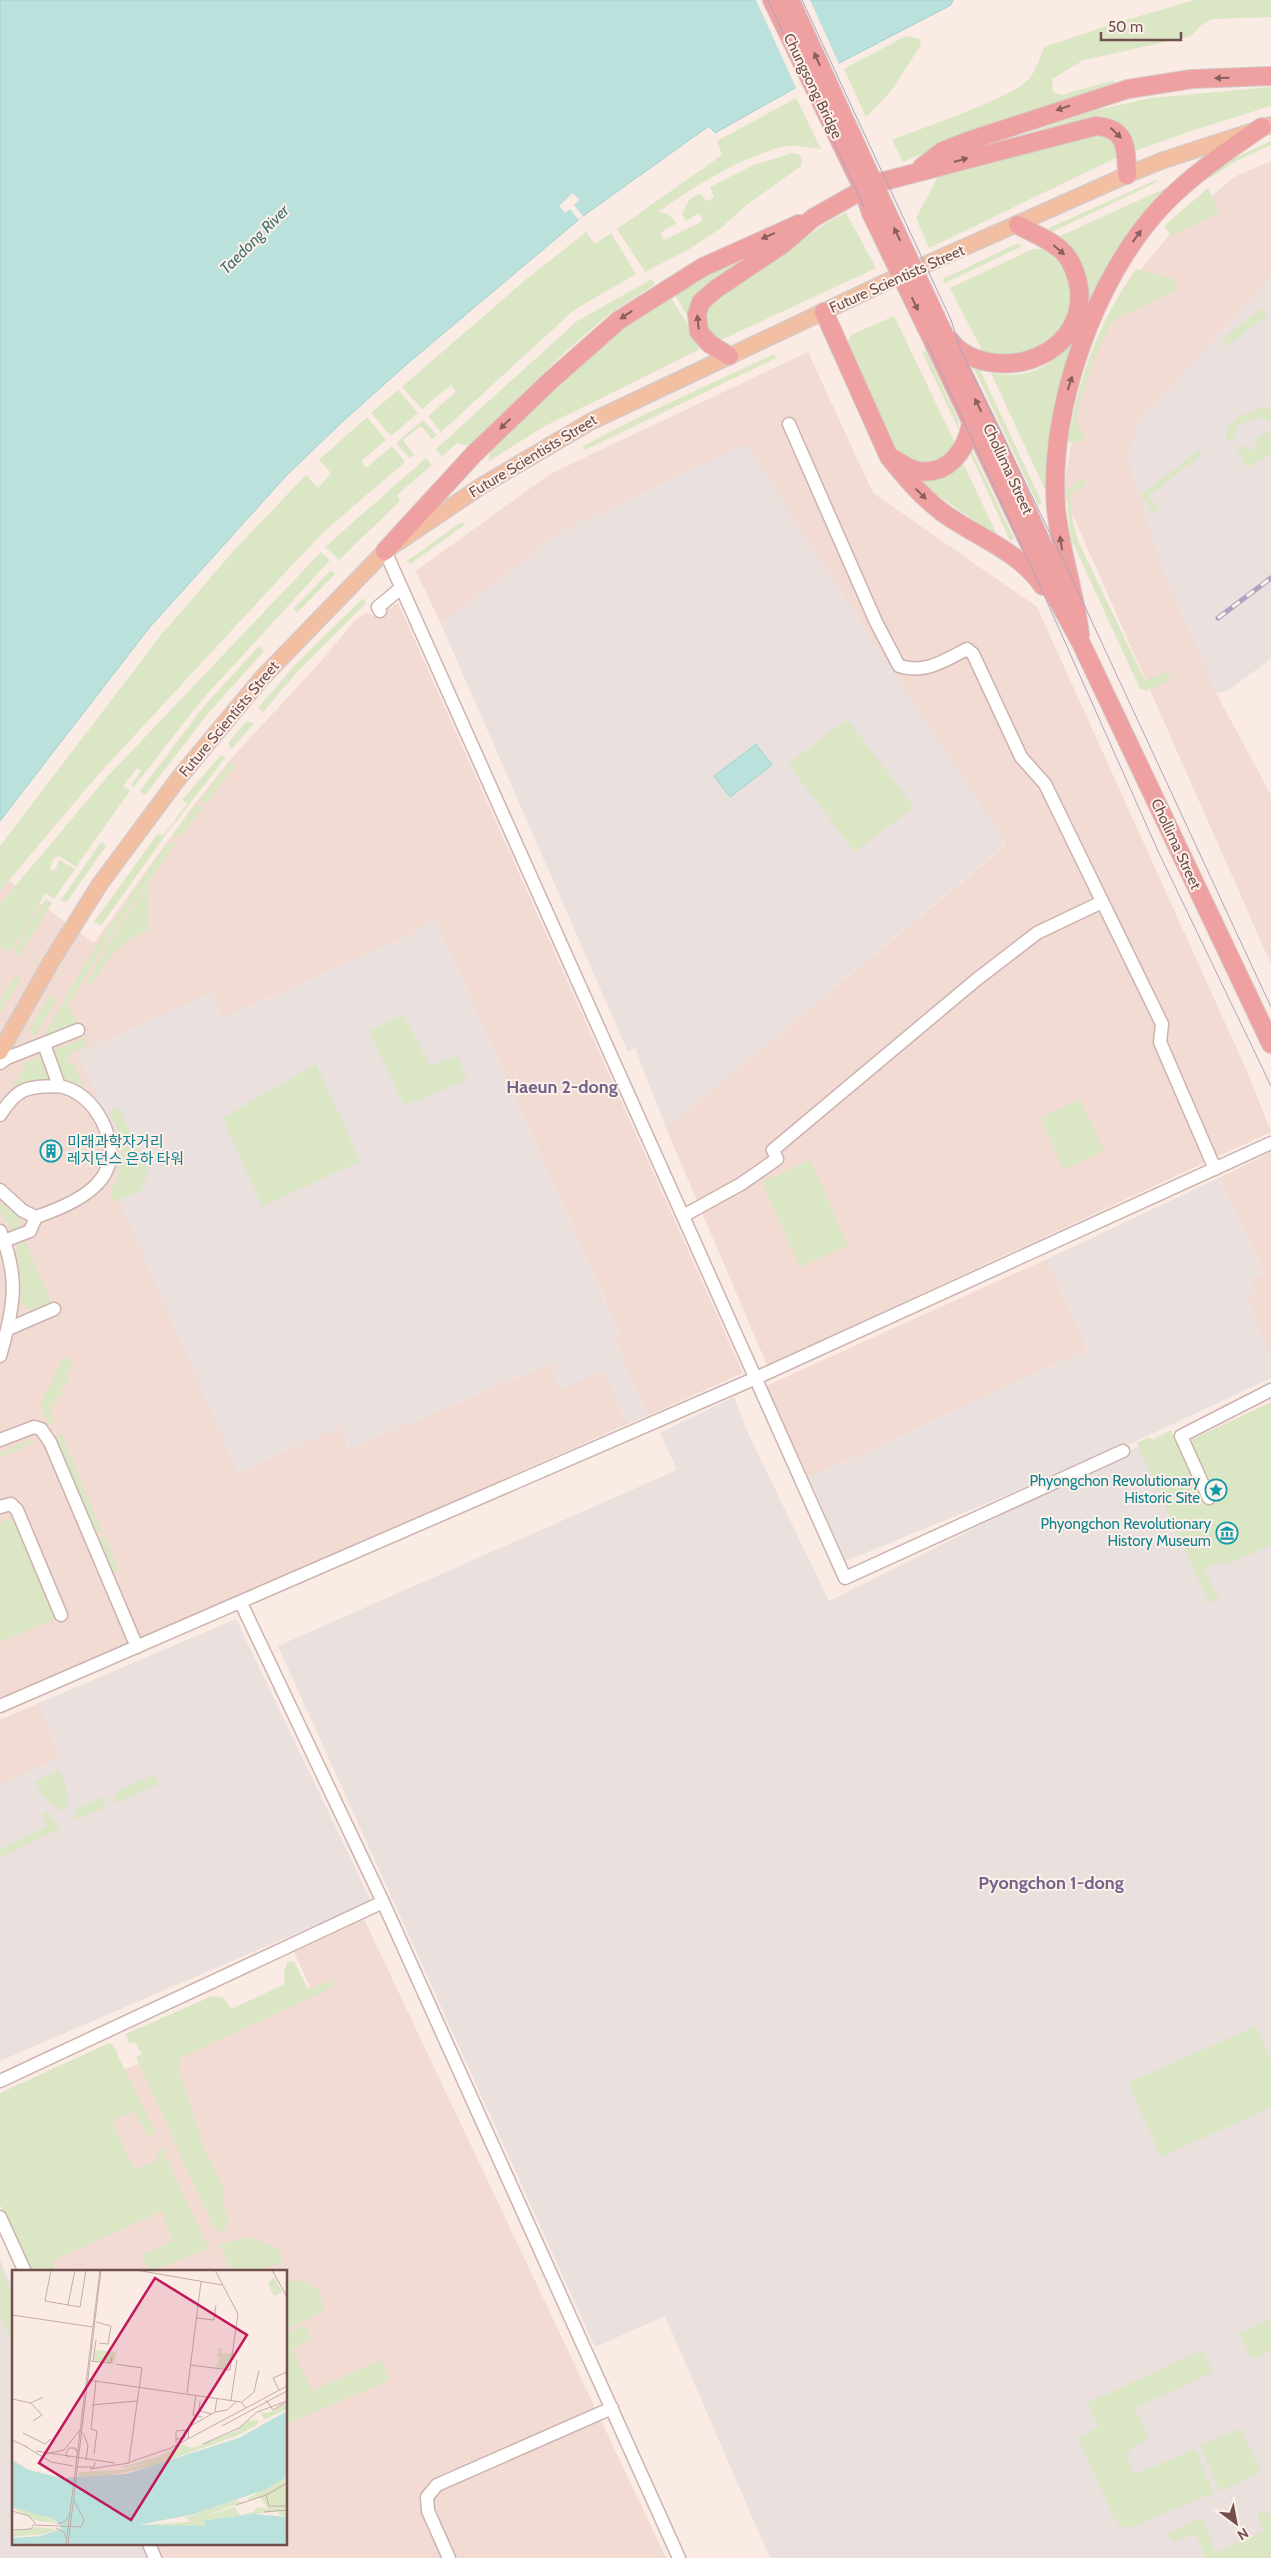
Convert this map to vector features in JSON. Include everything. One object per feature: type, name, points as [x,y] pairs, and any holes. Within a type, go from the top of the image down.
[{"type":"highway","name":"Chungsong Bridge","points":[[772,0],[860,169]]},
{"type":"highway","name":"Chungsong Bridge","points":[[790,0],[860,169]]},
{"type":"highway","points":[[914,174],[943,151],[968,141],[1128,89],[1192,79],[1271,76]]},
{"type":"highway","points":[[385,551],[474,454],[550,381],[619,320],[704,267],[771,234],[813,218],[868,186],[1096,126],[1112,128],[1120,135],[1126,152],[1127,175]]},
{"type":"highway","points":[[1081,642],[1076,600],[1062,548],[1055,480],[1063,411],[1084,340],[1107,283],[1144,226],[1162,206],[1197,176],[1266,126]]},
{"type":"highway","points":[[860,169],[934,328],[956,348],[976,360],[1006,365],[1036,359],[1049,352],[1069,333],[1079,309],[1080,297],[1075,273],[1064,253],[1018,225]]},
{"type":"highway","points":[[729,356],[710,344],[699,332],[697,314],[701,302],[716,289],[782,244],[813,218]]},
{"type":"highway","points":[[824,312],[889,457],[920,494],[943,513],[1020,561],[1042,584],[1081,642]]},
{"type":"highway","name":"Chollima Street","points":[[934,328],[1057,575],[1081,642]]},
{"type":"highway","name":"Chollima Street","points":[[934,328],[971,424],[1044,575],[1081,642],[1271,1044]]},
{"type":"highway","points":[[889,457],[918,471],[942,468],[959,454],[969,435],[971,424]]},
{"type":"main road","name":"Future Scientists Street","points":[[0,1052],[51,962],[100,884],[178,779],[262,678],[385,551],[436,515],[542,448],[645,394],[1127,175],[1169,158],[1266,126]]},
{"type":"street","points":[[789,424],[876,622],[899,666],[912,670],[928,669],[967,649],[973,654],[1021,757],[1045,784],[1162,1024],[1160,1042],[1215,1169]]},
{"type":"street","points":[[385,551],[845,1578],[1123,1451]]},
{"type":"street","points":[[380,611],[378,607],[401,588]]},
{"type":"street","points":[[683,1216],[742,1184],[778,1159],[774,1150],[976,980],[1037,933],[1102,902]]},
{"type":"street","points":[[0,1063],[7,1058],[78,1030]]},
{"type":"street","points":[[44,1044],[59,1086]]},
{"type":"street","points":[[0,1115],[15,1094],[24,1089],[59,1086],[73,1089],[82,1094],[98,1114],[109,1135],[112,1159],[103,1176],[86,1194],[64,1207],[36,1218],[30,1231],[2,1236],[9,1251],[14,1284],[8,1329],[0,1356]]},
{"type":"street","points":[[0,1706],[756,1378],[1271,1143]]},
{"type":"street","points":[[0,1190],[23,1210],[36,1218]]},
{"type":"street","points":[[8,1329],[54,1310]]},
{"type":"street","points":[[1209,1498],[1181,1436],[1271,1390]]},
{"type":"street","points":[[0,1440],[34,1427],[41,1429],[50,1442],[137,1647]]},
{"type":"street","points":[[0,1507],[11,1504],[17,1510],[61,1615]]},
{"type":"street","points":[[241,1602],[382,1902],[680,2558]]},
{"type":"street","points":[[0,2081],[382,1902]]},
{"type":"street","points":[[0,2217],[24,2270]]},
{"type":"street","points":[[449,2558],[428,2511],[427,2497],[437,2485],[612,2408]]},
{"type":"street","points":[[150,2546],[155,2558]]},
{"type":"shaded area","points":[[1271,161],[1271,278],[1136,425],[1216,693],[1271,795],[1271,964],[1063,493],[1081,384],[1127,286],[1175,228],[1234,177]]},
{"type":"shaded area","points":[[1271,278],[1271,659],[1226,692],[1216,693],[1163,571],[1128,460],[1136,425]]},
{"type":"shaded area","points":[[808,352],[873,493],[1037,607],[1250,1078],[1271,1132],[767,1365],[666,1128],[1006,845],[565,529],[441,624],[416,571],[550,474]]},
{"type":"shaded area","points":[[745,444],[1006,844],[666,1128],[635,1048],[628,1052],[441,624],[565,529]]},
{"type":"shaded area","points":[[398,603],[743,1373],[647,1416],[613,1336],[619,1332],[435,919],[413,934],[223,1018],[211,994],[90,1047],[78,1053],[340,1427],[349,1449],[551,1363],[604,1370],[627,1424],[129,1646],[0,1701],[0,874],[94,943],[196,802],[230,760],[323,659],[355,620],[367,613],[375,616]]},
{"type":"shaded area","points":[[435,919],[619,1333],[613,1337],[647,1416],[627,1424],[604,1370],[560,1390],[550,1363],[350,1449],[340,1427],[238,1474],[115,1191],[131,1179],[78,1052],[211,993],[223,1018],[413,934]]},
{"type":"shaded area","points":[[1271,1152],[1271,1357],[1246,1297],[1250,1281],[1264,1274],[1219,1178]]},
{"type":"shaded area","points":[[1219,1178],[1264,1275],[1250,1281],[1254,1292],[1246,1297],[1271,1357],[1271,1378],[1130,1444],[846,1561],[809,1478],[1088,1349],[1047,1259]]},
{"type":"shaded area","points":[[1047,1259],[1088,1349],[809,1478],[766,1386]]},
{"type":"shaded area","points":[[734,1397],[748,1433],[829,1601],[1141,1445],[1271,1533],[1271,2558],[770,2558],[665,2316],[595,2347],[278,1646],[677,1470],[660,1433]]},
{"type":"shaded area","points":[[236,1619],[371,1901],[0,2061],[0,1785],[60,1758],[39,1703]]},
{"type":"shaded area","points":[[39,1703],[60,1758],[0,1785],[0,1720]]},
{"type":"shaded area","points":[[364,1919],[666,2558],[161,2558],[155,2546],[288,2546],[288,2270],[32,2270],[0,2108],[159,2058],[310,1987],[294,1952]]},
{"type":"shaded area","points":[[0,2260],[12,2286],[12,2546],[142,2546],[147,2558],[0,2558]]},
{"type":"green space","points":[[1195,0],[1271,0],[1271,17],[1212,19],[1201,25],[1192,36],[1084,60],[1052,79],[1053,92],[1062,95],[1114,80],[1115,90],[968,135],[903,162],[892,140],[965,112],[1019,87],[1029,79],[1038,64],[1044,47],[1119,22]]},
{"type":"green space","points":[[906,36],[920,39],[921,45],[891,91],[866,117],[844,69]]},
{"type":"green space","points":[[1271,87],[1271,106],[1135,151],[1124,130],[977,150],[1093,111],[1151,98]]},
{"type":"green space","points":[[796,98],[821,149],[789,146],[762,153],[715,175],[658,212],[668,214],[677,223],[660,233],[664,240],[703,221],[699,213],[686,221],[682,214],[688,201],[696,195],[700,194],[706,201],[714,198],[710,187],[751,166],[792,153],[799,154],[802,158],[801,166],[748,204],[721,228],[688,250],[645,272],[617,229],[722,155],[717,141]]},
{"type":"green space","points":[[1095,133],[1110,136],[1117,148],[1118,157],[929,248],[916,218],[939,175]]},
{"type":"green space","points":[[1271,141],[1271,145],[1236,161],[1210,178],[1206,176],[1235,158]]},
{"type":"green space","points":[[1156,180],[1157,182],[1048,234],[1049,228]]},
{"type":"green space","points":[[1179,182],[1163,196],[1122,243],[1103,276],[1076,337],[1054,406],[1048,496],[991,373],[1022,374],[1048,364],[1068,345],[1083,318],[1058,237]]},
{"type":"green space","points":[[1208,188],[1219,213],[1171,236],[1164,226]]},
{"type":"green space","points":[[846,213],[876,268],[723,339],[716,337],[708,330],[706,308],[710,302],[828,222]]},
{"type":"green space","points":[[586,232],[595,244],[611,233],[636,274],[574,310],[441,432],[428,416],[456,392],[451,385],[422,409],[402,387],[524,281]]},
{"type":"green space","points":[[1016,244],[1024,245],[945,283],[943,279]]},
{"type":"green space","points":[[763,247],[689,319],[674,293]]},
{"type":"green space","points":[[1033,249],[1045,249],[1050,252],[1068,276],[1072,307],[1060,335],[1028,358],[984,354],[950,288]]},
{"type":"green space","points":[[1136,269],[1173,279],[1178,289],[1112,321],[1094,359],[1079,404],[1077,423],[1085,439],[1075,443],[1068,442],[1078,394],[1092,351],[1122,290]]},
{"type":"green space","points":[[652,279],[655,284],[609,314],[563,354],[469,446],[457,443],[442,457],[436,449],[577,321]]},
{"type":"green space","points":[[670,296],[702,348],[543,427],[488,462],[490,452],[576,369],[621,330]]},
{"type":"green space","points":[[1263,308],[1268,315],[1225,347],[1223,340],[1234,329]]},
{"type":"green space","points":[[894,316],[956,445],[940,462],[919,465],[898,454],[849,351],[848,342],[851,335]]},
{"type":"green space","points":[[926,351],[958,420],[959,430],[922,352]]},
{"type":"green space","points":[[774,354],[776,358],[585,450],[583,446],[639,417]]},
{"type":"green space","points":[[973,366],[980,370],[1042,503],[1038,505]]},
{"type":"green space","points":[[398,390],[418,413],[391,436],[371,413]]},
{"type":"green space","points":[[1265,407],[1271,411],[1271,422],[1259,417],[1236,426],[1235,437],[1226,442],[1226,434],[1232,422]]},
{"type":"green space","points":[[367,417],[386,440],[361,461],[366,468],[392,446],[405,462],[328,528],[294,563],[97,776],[0,891],[0,846],[161,635],[237,547],[306,475],[318,488],[331,473],[319,460]]},
{"type":"green space","points":[[423,420],[437,435],[432,439],[422,427],[419,427],[404,439],[404,442],[414,455],[410,458],[396,443]]},
{"type":"green space","points":[[1265,433],[1271,433],[1271,454],[1247,468],[1236,450],[1244,445],[1250,451],[1258,445],[1255,440]]},
{"type":"green space","points":[[1199,450],[1202,454],[1149,496],[1159,509],[1154,512],[1141,495]]},
{"type":"green space","points":[[972,451],[1014,539],[1010,541],[970,453]]},
{"type":"green space","points":[[426,458],[432,465],[397,495],[400,501],[339,560],[325,547]]},
{"type":"green space","points":[[963,463],[998,537],[923,485],[925,481],[943,477]]},
{"type":"green space","points":[[1083,478],[1086,484],[1070,495],[1073,523],[1079,543],[1145,681],[1167,672],[1171,680],[1146,691],[1140,689],[1071,539],[1066,490]]},
{"type":"green space","points":[[460,523],[466,524],[410,564],[407,561]]},
{"type":"green space","points":[[321,552],[330,560],[200,702],[133,788],[131,785],[141,771],[137,768],[123,786],[130,791],[76,867],[59,856],[53,859],[50,870],[55,870],[59,860],[75,869],[54,899],[45,893],[11,952],[0,946],[0,904],[108,776]]},
{"type":"green space","points":[[331,570],[335,574],[297,613],[293,609]]},
{"type":"green space","points":[[363,598],[366,603],[298,671],[263,712],[258,708],[295,665]]},
{"type":"green space","points":[[259,646],[264,651],[210,711],[145,795],[140,791],[204,706]]},
{"type":"green space","points":[[847,719],[914,807],[855,852],[788,764]]},
{"type":"green space","points":[[247,721],[254,723],[232,749],[228,743]]},
{"type":"green space","points":[[221,755],[225,758],[164,837],[101,926],[94,922],[158,833],[163,836],[187,804],[182,800]]},
{"type":"green space","points":[[230,762],[234,767],[205,805],[199,801]]},
{"type":"green space","points":[[196,804],[202,808],[181,836],[171,838]]},
{"type":"green space","points":[[101,842],[106,846],[66,903],[61,900]]},
{"type":"green space","points":[[177,842],[112,932],[68,1005],[79,1024],[41,1040],[95,947],[166,845]]},
{"type":"green space","points":[[149,884],[147,931],[129,940],[115,952],[102,968],[92,985],[87,982],[109,942]]},
{"type":"green space","points":[[46,899],[52,903],[19,956],[14,953],[27,926]]},
{"type":"green space","points":[[16,974],[21,977],[0,1013],[0,1001]]},
{"type":"green space","points":[[50,995],[57,999],[35,1037],[30,1029]]},
{"type":"green space","points":[[403,1014],[430,1066],[457,1056],[467,1080],[404,1106],[369,1031]]},
{"type":"green space","points":[[84,1038],[88,1046],[70,1054],[71,1057],[68,1058],[70,1064],[73,1063],[85,1091],[65,1084],[53,1054],[55,1050]]},
{"type":"green space","points":[[34,1058],[41,1059],[49,1080],[0,1109],[26,1063]]},
{"type":"green space","points":[[316,1064],[360,1161],[262,1207],[223,1118]]},
{"type":"green space","points":[[1080,1099],[1104,1151],[1064,1170],[1040,1118]]},
{"type":"green space","points":[[119,1108],[148,1171],[142,1190],[114,1202],[110,1192],[119,1172],[121,1152],[117,1132],[108,1112]]},
{"type":"green space","points":[[810,1160],[848,1245],[800,1267],[762,1182]]},
{"type":"green space","points":[[0,1203],[19,1217],[21,1220],[18,1229],[11,1229],[0,1212]]},
{"type":"green space","points":[[24,1239],[51,1302],[31,1310],[25,1308],[22,1302],[17,1246]]},
{"type":"green space","points":[[67,1357],[73,1369],[66,1373],[70,1383],[60,1387],[63,1394],[55,1398],[57,1403],[49,1407],[55,1422],[49,1425],[40,1405],[62,1360]]},
{"type":"green space","name":"Phyongchon Revolutionary Historic Site","points":[[1271,1402],[1271,1545],[1224,1566],[1221,1561],[1204,1569],[1219,1599],[1209,1603],[1137,1443],[1150,1437],[1152,1440],[1171,1430],[1178,1446]]},
{"type":"green space","points":[[61,1434],[102,1531],[95,1533],[54,1437]]},
{"type":"green space","points":[[31,1439],[33,1443],[0,1458],[0,1453]]},
{"type":"green space","points":[[12,1518],[54,1619],[0,1642],[0,1523]]},
{"type":"green space","points":[[105,1537],[118,1570],[112,1572],[98,1539]]},
{"type":"green space","points":[[60,1770],[66,1789],[67,1803],[66,1808],[60,1811],[42,1795],[34,1782]]},
{"type":"green space","points":[[155,1774],[159,1784],[113,1804],[116,1792]]},
{"type":"green space","points":[[105,1795],[103,1808],[75,1821],[77,1809]]},
{"type":"green space","points":[[43,1812],[47,1812],[61,1828],[0,1857],[0,1849],[47,1827]]},
{"type":"green space","points":[[294,1961],[308,1989],[333,1980],[334,1987],[180,2058],[178,2065],[201,2141],[223,2188],[223,2201],[228,2220],[225,2230],[221,2231],[214,2228],[136,2057],[142,2054],[135,2042],[129,2044],[126,2034],[212,1996],[224,1998],[231,2009],[285,1984],[284,1973],[287,1962]]},
{"type":"green space","points":[[1256,2026],[1271,2060],[1271,2107],[1161,2157],[1128,2083]]},
{"type":"green space","points":[[109,2043],[113,2045],[155,2132],[148,2136],[135,2112],[112,2120],[134,2170],[159,2160],[156,2151],[162,2148],[208,2248],[155,2270],[149,2270],[142,2255],[173,2241],[162,2211],[52,2261],[55,2270],[29,2270],[0,2205],[0,2093]]},
{"type":"green space","points":[[252,2237],[280,2250],[282,2262],[264,2268],[266,2270],[231,2270],[219,2244]]},
{"type":"green space","points":[[0,2267],[12,2294],[12,2340],[0,2316]]},
{"type":"green space","points":[[288,2280],[306,2282],[319,2290],[324,2311],[288,2328]]},
{"type":"green space","points":[[1271,2319],[1271,2350],[1251,2359],[1239,2333]]},
{"type":"green space","points":[[305,2325],[312,2340],[292,2349],[312,2391],[381,2360],[390,2380],[288,2423],[288,2333]]},
{"type":"green space","points":[[1203,2350],[1213,2372],[1135,2408],[1148,2439],[1135,2445],[1126,2456],[1134,2475],[1195,2449],[1214,2493],[1129,2528],[1121,2526],[1114,2518],[1078,2438],[1099,2427],[1087,2403]]},
{"type":"green space","points":[[1240,2428],[1261,2472],[1220,2491],[1200,2446]]},
{"type":"green space","points":[[1265,2511],[1271,2517],[1271,2558],[1205,2558],[1196,2534],[1173,2542],[1168,2533],[1202,2518],[1216,2552],[1264,2532],[1257,2513]]},
{"type":"water","name":"Taedong River","points":[[0,0],[953,0],[951,5],[843,61],[715,133],[709,126],[583,216],[407,364],[341,423],[286,476],[149,628],[0,821]]},
{"type":"water","points":[[756,744],[772,765],[730,797],[714,776]]},
{"type":"pier","points":[[756,0],[810,0],[840,66],[797,90]]},
{"type":"pier","points":[[573,193],[579,200],[574,205],[583,216],[579,220],[570,209],[565,213],[559,206]]},
{"type":"tram line","points":[[768,0],[1036,577],[1158,851],[1271,1086]]},
{"type":"tram line","points":[[802,0],[951,320],[961,351],[1067,568],[1271,1007]]},
{"type":"railway","points":[[1218,618],[1271,578]]},
{"type":"place","name":"미래과학자거리 레지던스 은하 타워","points":[[51,1151]]},
{"type":"place","name":"Phyongchon Revolutionary Historic Site","points":[[1216,1490]]},
{"type":"place","name":"Phyongchon Revolutionary History Museum","points":[[1227,1533]]},
{"type":"district","name":"Haeun 2-dong","points":[[562,1087]]},
{"type":"district","name":"Pyongchon 1-dong","points":[[1051,1883]]}]
